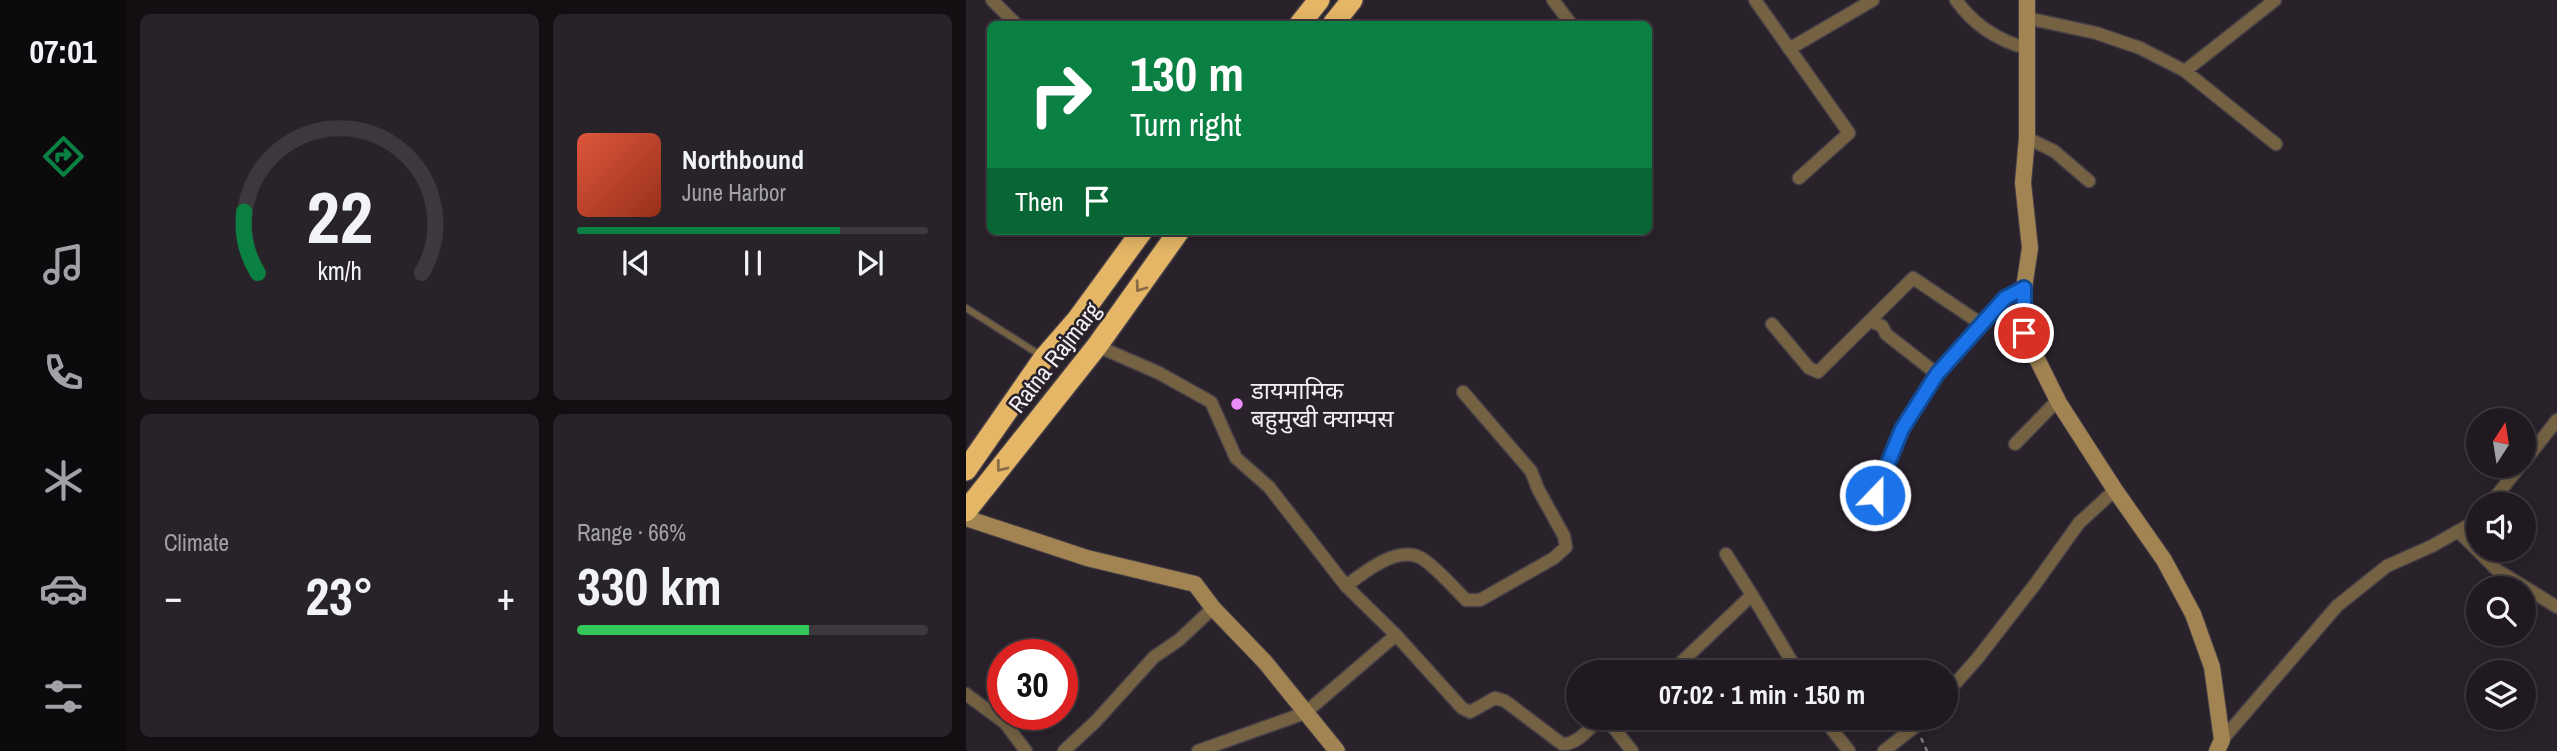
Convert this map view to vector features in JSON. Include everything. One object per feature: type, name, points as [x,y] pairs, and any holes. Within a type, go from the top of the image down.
[{"type":"highway","points":[[1302,21],[1319,0]]},
{"type":"highway","points":[[1335,21],[1352,0]]},
{"type":"highway","name":"Ratna Rajmarg","points":[[966,470],[1044,358],[1077,320],[1139,235]]},
{"type":"highway","name":"Ratna Rajmarg","points":[[966,512],[1097,346],[1176,235]]},
{"type":"street","points":[[992,0],[1013,21]]},
{"type":"street","points":[[1553,0],[1569,21]]},
{"type":"street","points":[[1755,0],[1849,133],[1799,178]]},
{"type":"street","points":[[1789,49],[1874,0]]},
{"type":"street","points":[[1956,0],[1982,29],[2004,42],[2026,48]]},
{"type":"street","points":[[2028,0],[2024,183],[2030,248],[2024,288],[2024,333],[2058,400],[2164,560],[2193,614],[2212,667],[2219,746]]},
{"type":"street","points":[[2185,71],[2275,0]]},
{"type":"street","points":[[2027,18],[2096,33],[2140,48],[2185,71],[2276,144]]},
{"type":"street","points":[[2027,138],[2054,151],[2089,181]]},
{"type":"street","points":[[1772,324],[1809,368],[1818,372],[1913,278],[1983,325]]},
{"type":"street","points":[[1875,495],[1902,429],[1937,374],[2005,298],[2024,288]]},
{"type":"street","points":[[1870,321],[1882,326],[1886,334],[1937,374]]},
{"type":"street","points":[[1097,346],[1159,373],[1211,402],[1236,458],[1269,487],[1346,586],[1396,635],[1455,702],[1470,712],[1495,698],[1505,701],[1562,744],[1573,743],[1587,730]]},
{"type":"street","points":[[1346,586],[1363,573],[1403,555],[1421,557],[1466,600],[1480,600],[1554,558],[1566,547],[1564,536],[1531,471],[1463,392]]},
{"type":"street","points":[[2015,444],[2058,400]]},
{"type":"street","points":[[2536,446],[2557,420]]},
{"type":"street","points":[[2499,492],[2510,478]]},
{"type":"street","points":[[1958,680],[2036,583],[2079,523],[2115,489]]},
{"type":"street","points":[[966,518],[1087,558],[1195,584],[1213,608],[1265,662],[1337,751]]},
{"type":"street","points":[[2219,746],[2337,607],[2387,566],[2432,546],[2466,527]]},
{"type":"street","points":[[2458,531],[2497,570],[2557,607]]},
{"type":"street","points":[[1726,554],[1791,660]]},
{"type":"street","points":[[1684,660],[1752,595]]},
{"type":"street","points":[[1064,751],[1096,722],[1154,657],[1179,639],[1213,608]]},
{"type":"street","points":[[1198,751],[1305,713],[1396,635]]},
{"type":"street","points":[[966,694],[1005,723],[1026,751]]},
{"type":"street","points":[[1615,730],[1632,751]]},
{"type":"street","points":[[1832,730],[1849,751]]},
{"type":"street","points":[[1884,751],[1911,730]]},
{"type":"lane","points":[[966,308],[1044,358]]},
{"type":"place","name":"डायमामिक बहुमुखी क्याम्पस","points":[[1237,404]]},
{"type":"route","points":[[1875,495],[1902,429],[1937,374],[2005,298],[2024,288],[2024,333]]}]
